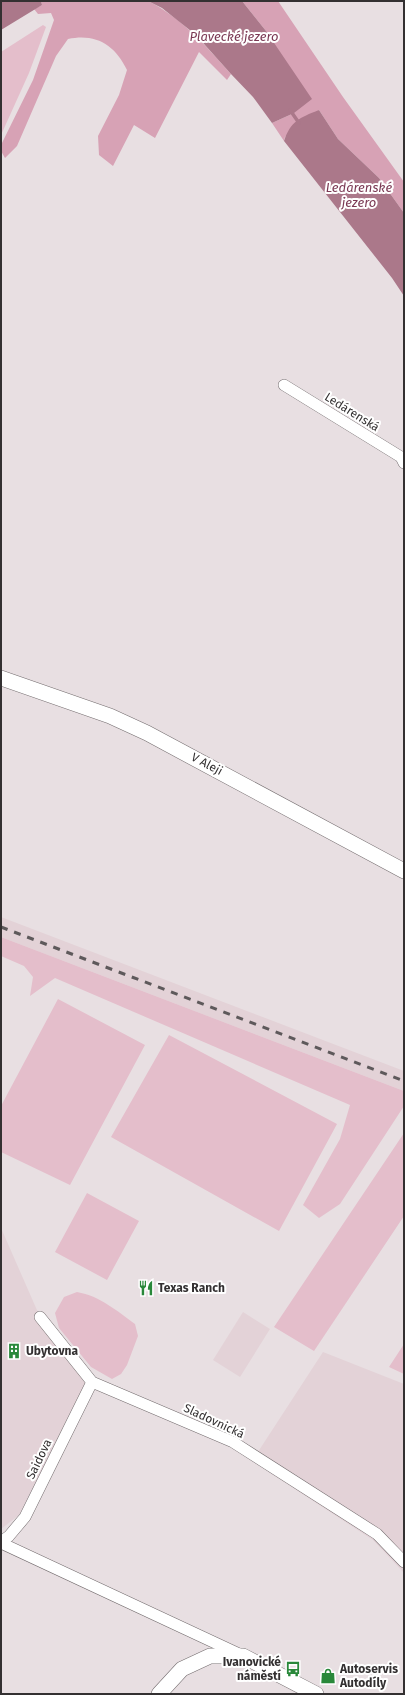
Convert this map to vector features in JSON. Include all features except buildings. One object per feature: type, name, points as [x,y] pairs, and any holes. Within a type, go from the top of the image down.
[{"type":"street","name":"Ledárenská","points":[[284,385],[401,457],[404,462]]},
{"type":"street","name":"V Aleji","points":[[1,678],[110,716],[147,733],[404,870]]},
{"type":"street","name":"Sladovnická","points":[[40,1316],[92,1382],[233,1442],[377,1534],[404,1562]]},
{"type":"street","name":"Saidova","points":[[1,1542],[9,1536],[25,1517],[92,1382]]},
{"type":"street","points":[[1,1542],[243,1656],[316,1694]]},
{"type":"street","points":[[158,1694],[182,1669],[210,1656],[243,1656]]},
{"type":"shaded area","points":[[41,1],[148,1],[183,24],[203,43],[231,74],[227,80],[199,52],[155,138],[134,125],[113,166],[99,155],[98,136],[119,95],[127,70],[117,54],[104,43],[87,38],[68,39],[56,56],[17,146],[5,158],[1,151],[1,145],[33,80],[54,20],[51,13],[38,14],[34,9],[42,5]]},
{"type":"shaded area","points":[[242,1],[278,1],[343,97],[404,182],[404,213],[379,178],[338,139],[319,110],[285,137],[284,141],[272,123],[294,113],[266,31]]},
{"type":"shaded area","points":[[43,25],[46,27],[29,73],[1,135],[1,52]]},
{"type":"shaded area","points":[[1,917],[404,1071],[404,1091],[1,937]]},
{"type":"shaded area","points":[[1,937],[404,1091],[404,1106],[340,1204],[319,1218],[303,1205],[340,1139],[350,1105],[55,978],[30,996],[33,977],[24,966],[1,956]]},
{"type":"shaded area","points":[[58,999],[145,1045],[70,1185],[1,1152],[1,1106]]},
{"type":"shaded area","points":[[169,1035],[337,1124],[279,1231],[111,1137]]},
{"type":"shaded area","points":[[404,1133],[404,1216],[314,1351],[274,1327]]},
{"type":"shaded area","points":[[87,1193],[139,1221],[107,1280],[55,1252]]},
{"type":"shaded area","points":[[1,1228],[40,1317],[87,1383],[19,1515],[1,1529]]},
{"type":"shaded area","points":[[77,1292],[101,1300],[135,1324],[138,1336],[127,1365],[121,1374],[112,1379],[91,1367],[59,1328],[55,1313],[64,1297]]},
{"type":"shaded area","points":[[243,1312],[270,1329],[240,1377],[213,1360]]},
{"type":"shaded area","points":[[404,1344],[404,1374],[389,1367]]},
{"type":"shaded area","points":[[323,1352],[404,1384],[404,1573],[373,1540],[252,1461]]},
{"type":"water","points":[[1,1],[41,1],[42,5],[1,30]]},
{"type":"water","name":"Plavecké jezero","points":[[148,1],[242,1],[266,31],[312,99],[294,113],[272,123],[253,97],[196,35],[162,8]]},
{"type":"water","name":"Ledárenské jezero","points":[[319,110],[338,139],[379,178],[404,213],[404,296],[392,278],[284,141],[290,129],[297,121],[306,115]]},
{"type":"waterway","points":[[290,110],[299,123]]},
{"type":"railway","points":[[1,927],[404,1081]]},
{"type":"place","name":"Texas Ranch","points":[[146,1288]]},
{"type":"place","name":"Ubytovna","points":[[14,1351]]},
{"type":"place","name":"Ivanovické náměstí","points":[[293,1669]]},
{"type":"place","name":"Autoservis Autodíly","points":[[328,1676]]}]
